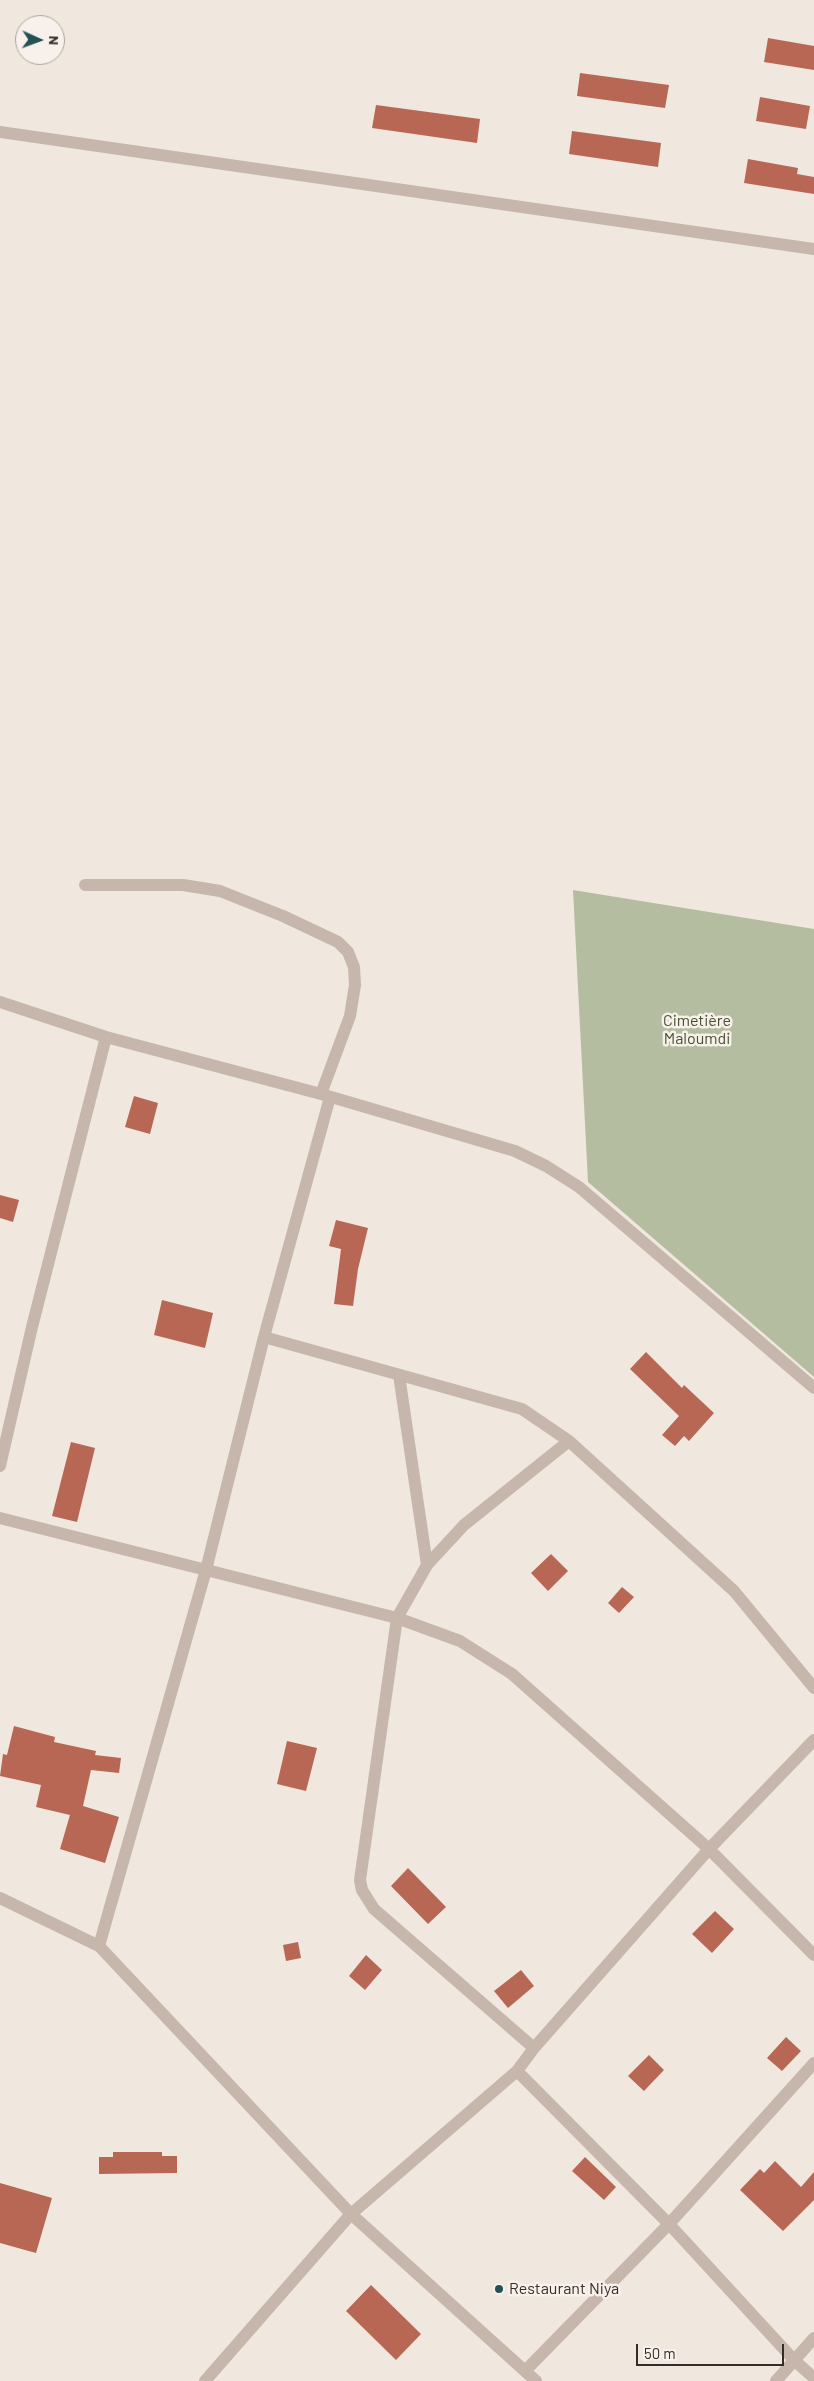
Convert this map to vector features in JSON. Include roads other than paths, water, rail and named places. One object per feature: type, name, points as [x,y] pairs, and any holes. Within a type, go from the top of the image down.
[{"type":"street","points":[[0,132],[814,248]]},
{"type":"street","points":[[85,885],[183,885],[220,891],[283,916],[338,942],[348,952],[354,967],[355,985],[350,1016],[326,1095],[206,1570],[99,1946]]},
{"type":"street","points":[[0,1002],[106,1036],[326,1095],[515,1151],[546,1166],[579,1187],[814,1388]]},
{"type":"street","points":[[0,1466],[32,1327],[106,1036]]},
{"type":"street","points":[[264,1338],[522,1409],[569,1440],[734,1591],[814,1688]]},
{"type":"street","points":[[399,1375],[427,1565]]},
{"type":"street","points":[[534,2048],[374,1909],[362,1890],[362,1857],[397,1618],[427,1565],[464,1525],[569,1440]]},
{"type":"street","points":[[0,1518],[397,1618],[460,1641],[512,1674],[709,1849],[814,1955]]},
{"type":"street","points":[[205,2381],[351,2214],[517,2071],[534,2048],[709,1849],[814,1740]]},
{"type":"street","points":[[0,1898],[99,1946],[351,2214],[536,2381]]},
{"type":"street","points":[[525,2371],[669,2224],[814,2063]]},
{"type":"street","points":[[517,2071],[669,2224],[794,2360],[814,2378]]},
{"type":"street","points":[[776,2381],[814,2338]]},
{"type":"place","name":"Restaurant Niya","points":[[499,2289]]},
{"type":"park label","name":"Cimetière Maloumdi","points":[[697,1030]]}]
